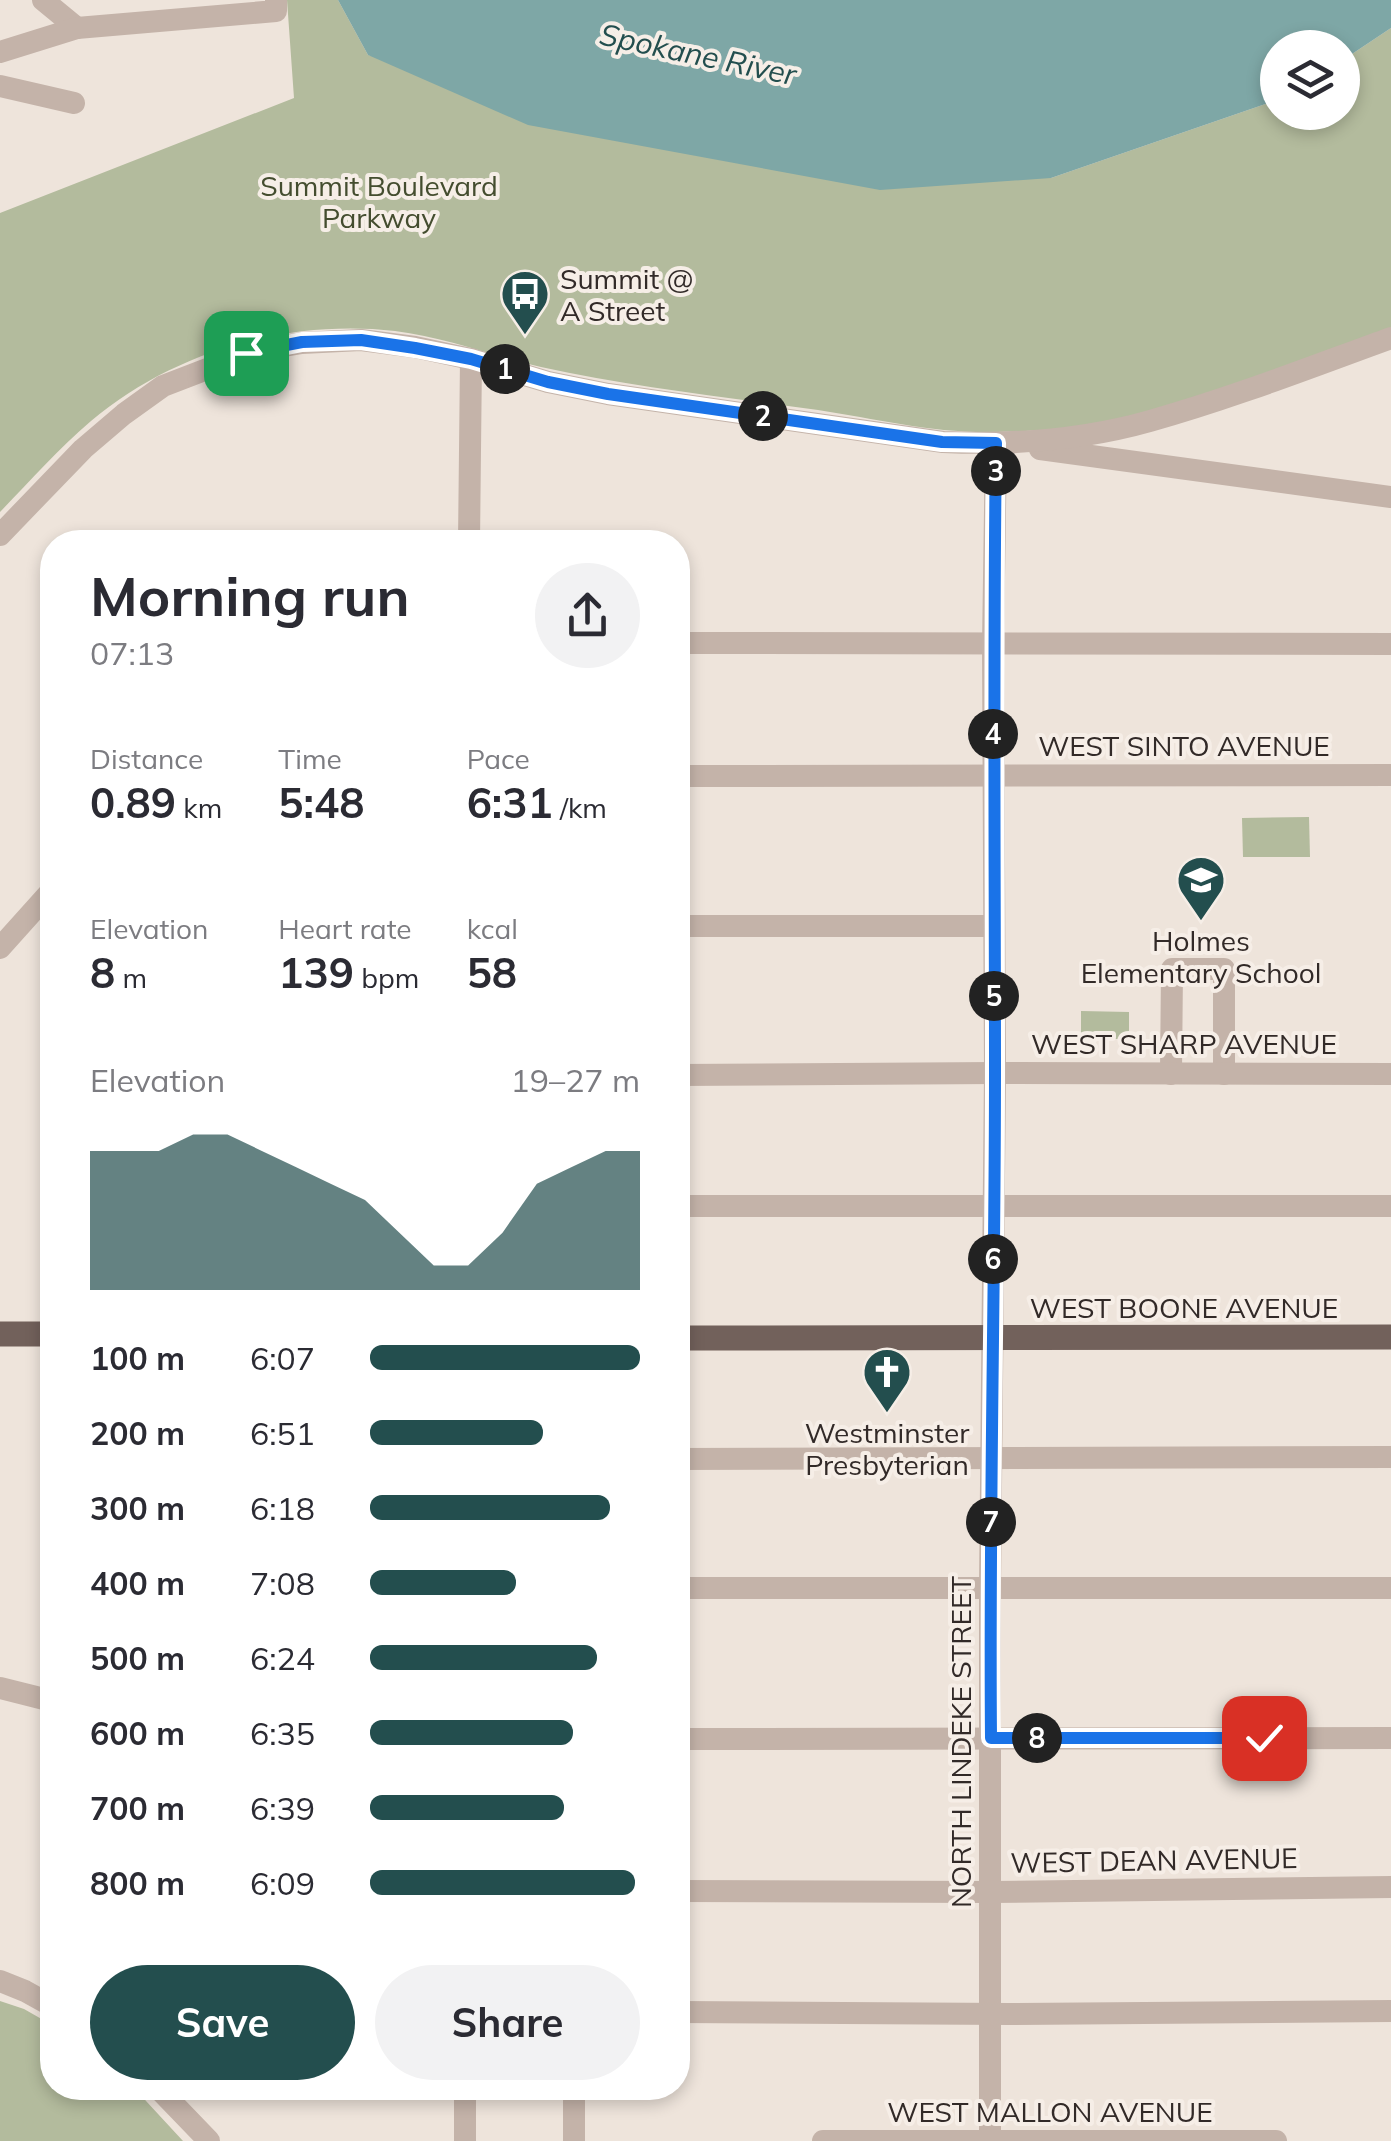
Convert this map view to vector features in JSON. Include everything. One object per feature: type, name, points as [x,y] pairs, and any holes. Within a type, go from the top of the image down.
[{"type":"main road","points":[[0,1334],[40,1334]]},
{"type":"main road","name":"WEST BOONE AVENUE","points":[[690,1338],[1391,1337]]},
{"type":"street","points":[[43,0],[78,28]]},
{"type":"street","points":[[0,52],[78,28],[276,12],[276,0]]},
{"type":"street","points":[[0,86],[74,103]]},
{"type":"street","points":[[996,443],[1068,436],[1146,422],[1391,338]]},
{"type":"street","points":[[0,535],[83,448],[162,386],[254,351],[302,342],[361,340],[471,359],[548,382],[608,394],[942,442],[996,443],[1391,496]]},
{"type":"street","points":[[469,530],[471,359]]},
{"type":"street","name":"NORTH LINDEKE STREET","points":[[990,2141],[996,443]]},
{"type":"street","points":[[690,643],[1391,644]]},
{"type":"street","name":"WEST SINTO AVENUE","points":[[690,776],[1391,774]]},
{"type":"street","points":[[0,948],[40,903]]},
{"type":"street","points":[[690,926],[994,926]]},
{"type":"street","points":[[1171,1074],[1172,969],[1224,969],[1224,1074]]},
{"type":"street","name":"WEST SHARP AVENUE","points":[[690,1075],[1391,1074]]},
{"type":"street","points":[[690,1206],[1391,1206]]},
{"type":"street","points":[[690,1459],[1391,1457]]},
{"type":"street","points":[[690,1588],[1391,1588]]},
{"type":"street","points":[[0,1688],[40,1698]]},
{"type":"street","points":[[690,1739],[1391,1738]]},
{"type":"street","name":"WEST DEAN AVENUE","points":[[690,1891],[1391,1887]]},
{"type":"street","points":[[0,1981],[40,1994]]},
{"type":"street","points":[[690,2012],[1391,2011]]},
{"type":"street","points":[[170,2100],[209,2141]]},
{"type":"street","points":[[465,2100],[465,2141]]},
{"type":"street","points":[[574,2100],[574,2141]]},
{"type":"street","name":"WEST MALLON AVENUE","points":[[823,2141],[1276,2141]]},
{"type":"green space","name":"Summit Boulevard Parkway","points":[[287,0],[338,0],[368,55],[1051,178],[1260,106],[1260,130],[1360,130],[1360,49],[1391,28],[1391,329],[1226,388],[1126,418],[998,432],[930,428],[610,380],[395,331],[314,330],[234,345],[158,376],[91,421],[0,512],[0,213],[294,98]]},
{"type":"green space","points":[[1309,817],[1310,857],[1243,857],[1242,818]]},
{"type":"green space","points":[[1081,1011],[1129,1012],[1129,1039],[1081,1039]]},
{"type":"green space","points":[[0,2001],[40,2018],[40,2100],[145,2100],[183,2141],[0,2141]]},
{"type":"water","name":"Spokane River","points":[[338,0],[1391,0],[1391,28],[1360,49],[1360,30],[1260,30],[1260,106],[1051,178],[880,190],[528,125],[368,55]]},
{"type":"place","name":"Summit @ A Street","points":[[525,336]]},
{"type":"place","name":"Holmes Elementary School","points":[[1201,922]]},
{"type":"place","name":"Westminster Presbyterian","points":[[887,1414]]},
{"type":"route","points":[[246,353],[302,342],[361,340],[471,359],[548,382],[608,394],[942,442],[996,443],[991,1738],[1264,1738]]}]
